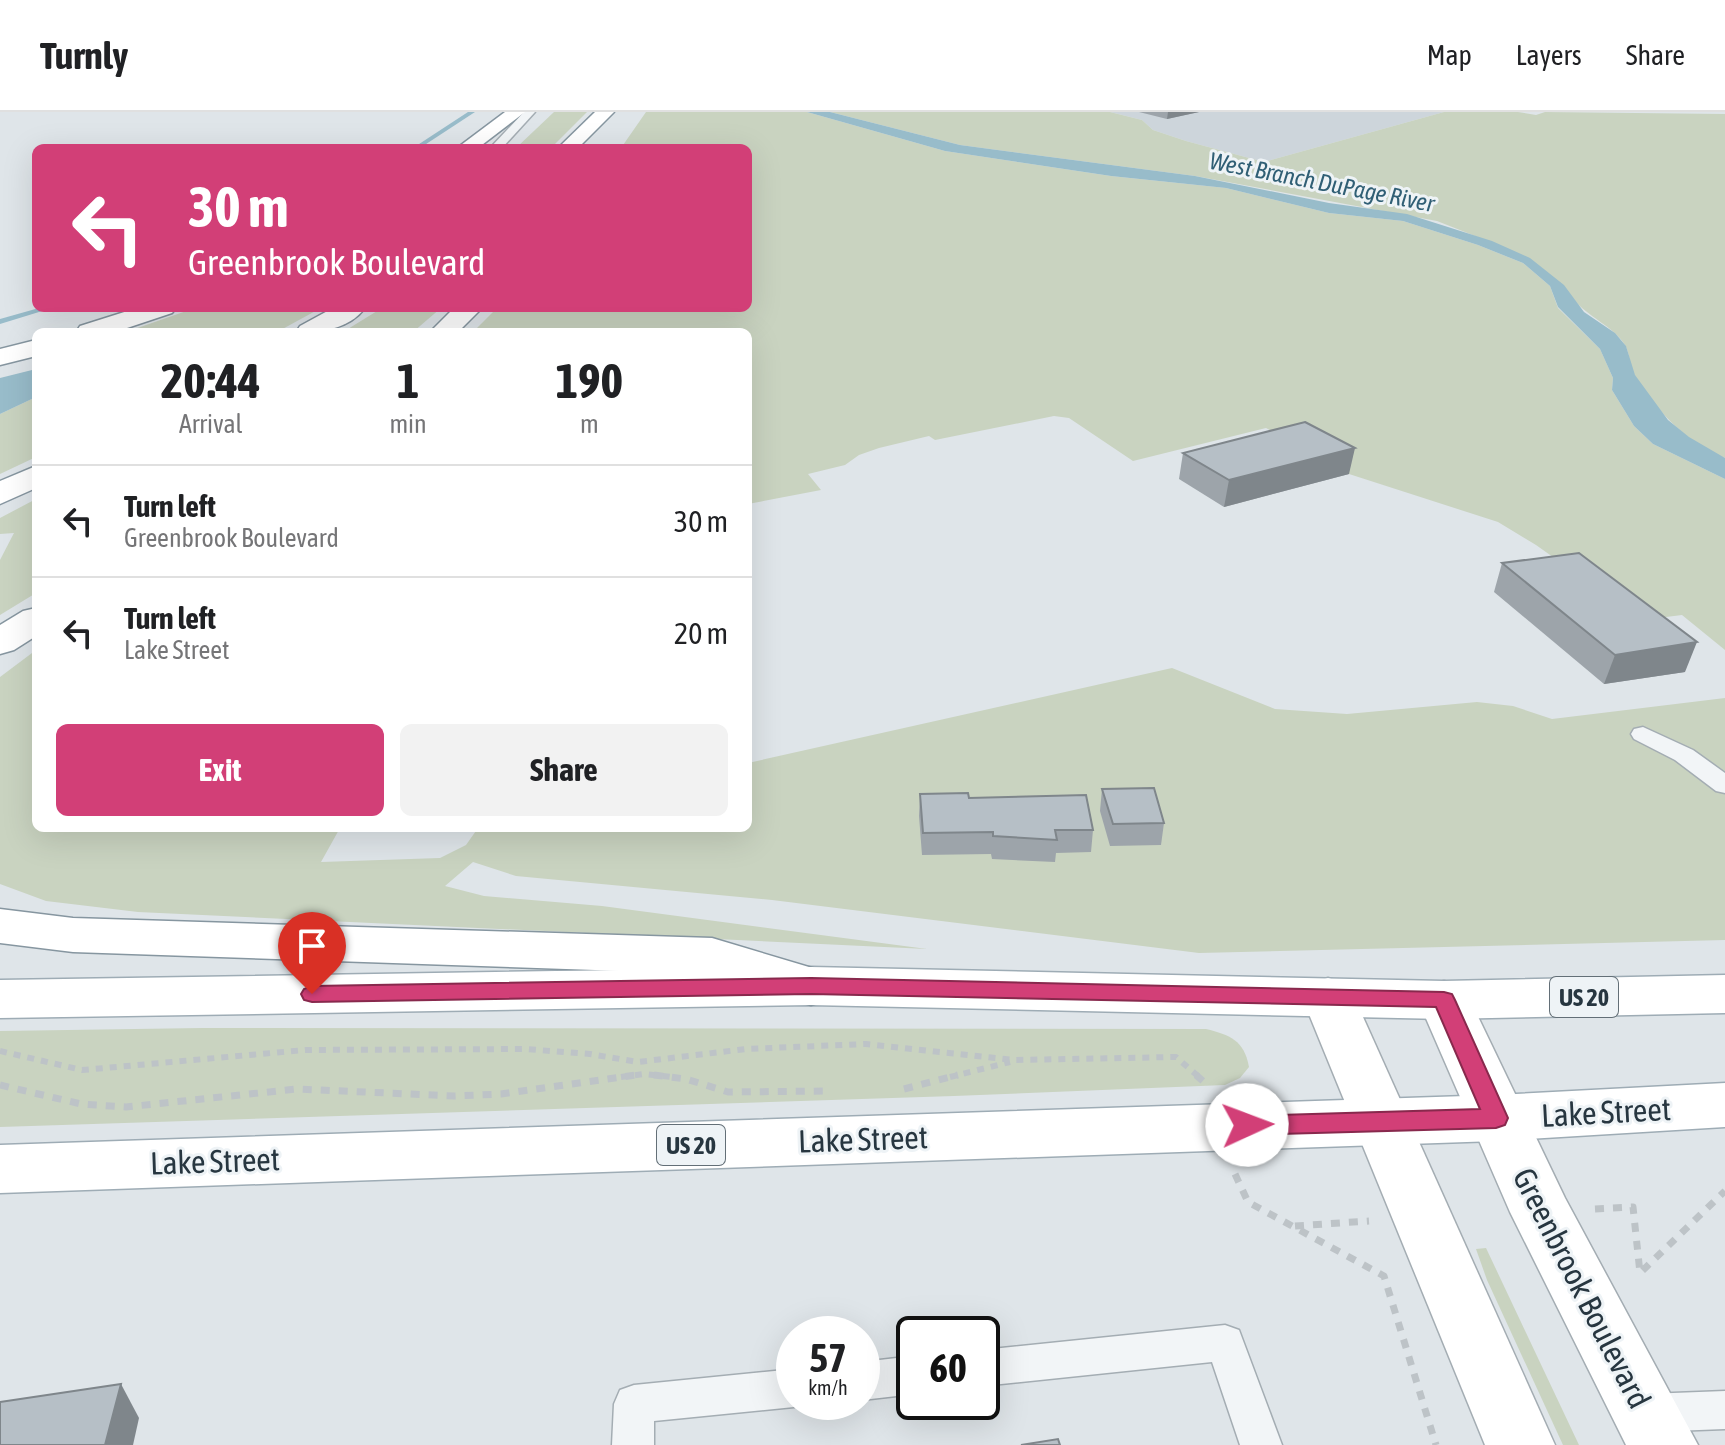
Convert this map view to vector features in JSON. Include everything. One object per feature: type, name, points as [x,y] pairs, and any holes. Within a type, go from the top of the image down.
[{"type":"main road","points":[[472,144],[516,112]]},
{"type":"main road","points":[[571,144],[605,112]]},
{"type":"main road","points":[[101,328],[151,312]]},
{"type":"main road","points":[[316,328],[345,312]]},
{"type":"main road","points":[[447,328],[465,312]]},
{"type":"main road","points":[[0,357],[32,349]]},
{"type":"main road","points":[[0,494],[32,478]]},
{"type":"main road","points":[[0,642],[32,622]]},
{"type":"main road","points":[[0,926],[73,935],[712,956],[811,986]]},
{"type":"main road","name":"US 20","points":[[0,999],[811,986],[1444,1000],[1725,994]]},
{"type":"main road","points":[[1328,997],[1520,1445]]},
{"type":"main road","name":"Greenbrook Boulevard","points":[[1444,1000],[1541,1212],[1655,1429]]},
{"type":"main road","name":"Lake Street","points":[[0,1169],[1496,1118],[1725,1105]]},
{"type":"lane","points":[[500,144],[530,112]]},
{"type":"lane","points":[[1643,734],[1684,755],[1725,785]]},
{"type":"lane","points":[[1000,1366],[1225,1343],[1261,1445]]},
{"type":"lane","points":[[633,1445],[634,1404],[776,1390]]},
{"type":"lane","points":[[1655,1429],[1725,1410]]},
{"type":"path","points":[[0,1051],[82,1070],[305,1050],[525,1049],[590,1054],[638,1062],[746,1049],[866,1044],[1015,1060],[1176,1057],[1209,1087]]},
{"type":"path","points":[[896,1090],[938,1082],[1015,1060]]},
{"type":"path","points":[[0,1085],[81,1104],[126,1107],[297,1089],[454,1096],[501,1094],[644,1074],[686,1079],[737,1093],[798,1089],[848,1094]]},
{"type":"path","points":[[1235,1173],[1248,1202],[1384,1276],[1436,1445]]},
{"type":"path","points":[[1633,1207],[1640,1273],[1725,1191]]},
{"type":"path","points":[[1295,1226],[1361,1221]]},
{"type":"shaded area","points":[[1110,112],[1444,112],[1264,162],[1186,141],[1153,130],[1142,120]]},
{"type":"green space","points":[[554,112],[587,112],[555,144],[520,144]]},
{"type":"green space","points":[[646,112],[807,112],[945,151],[1111,176],[1226,188],[1329,213],[1403,221],[1523,263],[1550,286],[1558,308],[1600,349],[1613,378],[1612,390],[1634,426],[1653,444],[1725,479],[1725,650],[1682,615],[1642,620],[1498,522],[1349,474],[1266,428],[1133,461],[1069,418],[1054,416],[935,440],[929,436],[879,448],[859,455],[845,465],[808,474],[821,490],[752,503],[752,328],[477,328],[493,312],[752,312],[752,144],[624,144]]},
{"type":"green space","points":[[830,112],[1110,112],[1142,120],[1153,130],[1186,141],[1264,162],[1444,112],[1725,114],[1725,458],[1699,445],[1661,412],[1634,374],[1627,348],[1614,332],[1503,247],[1437,221],[1195,176],[960,145]]},
{"type":"green space","points":[[184,312],[314,312],[284,328],[138,328]]},
{"type":"green space","points":[[376,312],[436,312],[418,328],[350,328]]},
{"type":"green space","points":[[32,399],[32,459],[0,474],[0,414]]},
{"type":"green space","points":[[32,501],[32,595],[0,615],[0,560],[14,533],[0,534],[0,518]]},
{"type":"green space","points":[[32,653],[32,832],[338,832],[321,862],[440,858],[466,845],[475,832],[752,832],[752,762],[1172,668],[1275,709],[1347,714],[1477,702],[1513,706],[1552,719],[1725,698],[1725,940],[1199,953],[772,900],[516,876],[473,862],[445,886],[484,896],[602,906],[927,949],[138,912],[46,901],[0,884],[0,677]]},
{"type":"green space","points":[[202,1028],[1206,1029],[1235,1040],[1244,1051],[1249,1067],[1240,1078],[1225,1085],[0,1127],[0,1031]]},
{"type":"green space","points":[[1486,1248],[1579,1445],[1563,1445],[1487,1280],[1476,1249]]},
{"type":"water","points":[[807,112],[830,112],[960,145],[1195,176],[1329,203],[1407,214],[1492,241],[1530,258],[1564,285],[1584,312],[1615,333],[1626,346],[1635,375],[1668,420],[1689,437],[1725,458],[1725,479],[1653,444],[1634,426],[1612,390],[1613,378],[1600,349],[1558,307],[1550,286],[1523,263],[1478,245],[1403,221],[1329,213],[1226,188],[1111,176],[945,151]]},
{"type":"water","points":[[32,370],[32,399],[0,414],[0,378]]},
{"type":"building","points":[[1305,422],[1355,448],[1229,480],[1183,453]]},
{"type":"building","points":[[1579,553],[1697,642],[1615,655],[1502,563]]},
{"type":"building","points":[[1154,788],[1164,823],[1113,824],[1102,789]]},
{"type":"building","points":[[968,793],[969,798],[1086,795],[1093,830],[1055,830],[1057,840],[993,836],[993,832],[923,833],[920,794]]},
{"type":"building","points":[[121,1384],[105,1445],[0,1445],[0,1402]]},
{"type":"building","points":[[1058,1439],[1060,1445],[1021,1445]]},
{"type":"waterway","points":[[422,144],[472,112]]},
{"type":"waterway","points":[[0,322],[34,312]]},
{"type":"route","points":[[312,994],[811,986],[1444,1000],[1496,1118],[1247,1125]]},
{"type":"water label","name":"West Branch DuPage River","points":[[1322,182]]}]
